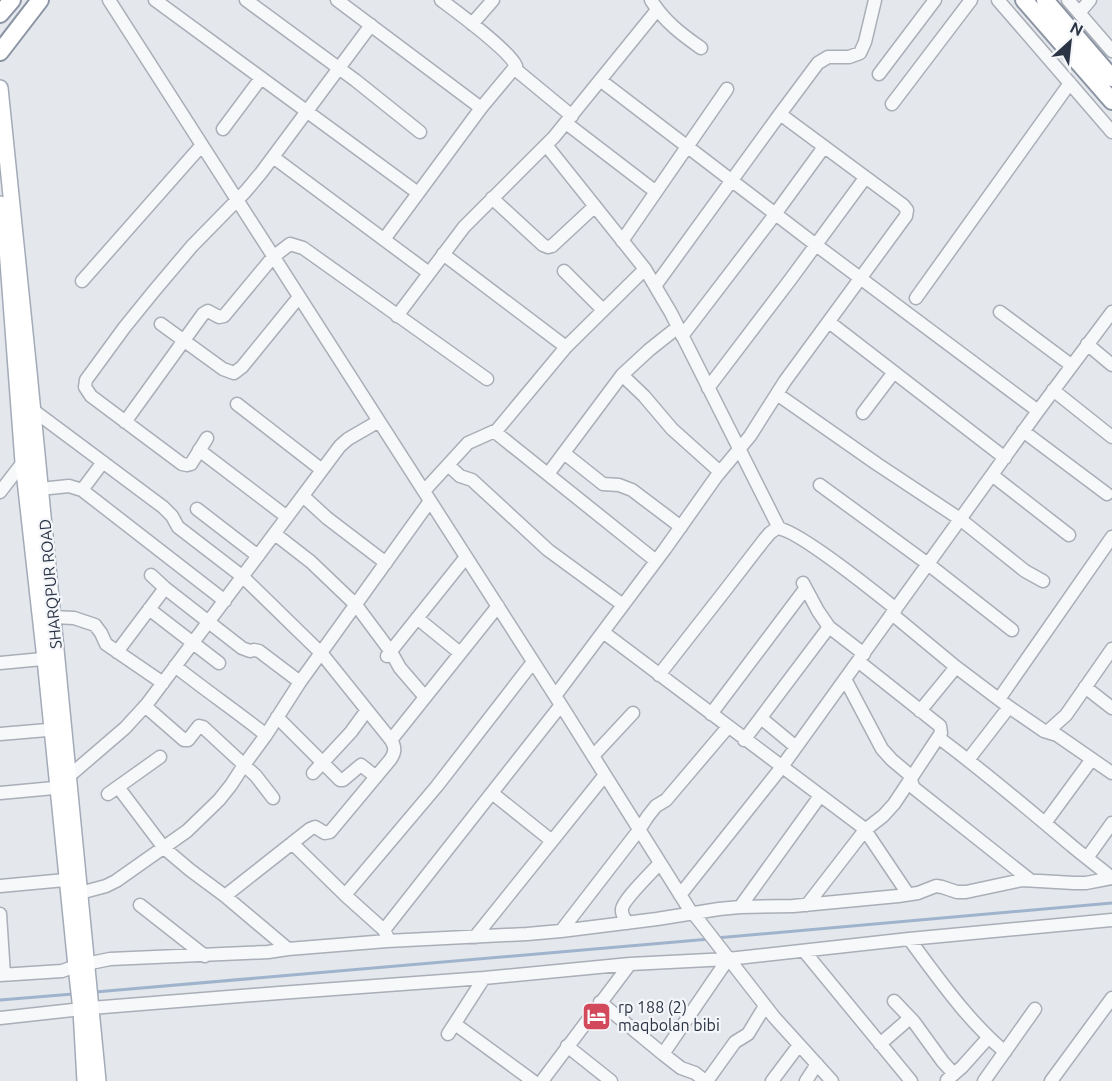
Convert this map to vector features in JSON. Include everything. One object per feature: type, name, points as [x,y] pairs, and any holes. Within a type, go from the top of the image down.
[{"type":"highway","points":[[0,14],[12,0]]},
{"type":"highway","points":[[0,52],[40,0]]},
{"type":"highway","points":[[1024,0],[1112,101]]},
{"type":"highway","points":[[1045,0],[1112,78]]},
{"type":"main road","points":[[0,32],[0,52]]},
{"type":"main road","name":"SHARQPUR ROAD","points":[[0,88],[53,617],[51,658]]},
{"type":"main road","name":"SHARQPUR ROAD","points":[[0,204],[7,248],[23,462],[51,658],[75,884],[81,967],[98,1081]]},
{"type":"main road","name":"SHARQPUR ROAD","points":[[85,1081],[86,1003]]},
{"type":"street","points":[[154,0],[418,193]]},
{"type":"street","points":[[246,0],[339,68],[420,132]]},
{"type":"street","points":[[337,0],[481,108]]},
{"type":"street","points":[[384,238],[481,108],[515,69],[516,64],[511,58],[441,0]]},
{"type":"street","points":[[472,24],[493,0]]},
{"type":"street","points":[[655,286],[818,63],[828,57],[853,57],[860,53],[865,42],[875,0]]},
{"type":"street","points":[[879,74],[935,0]]},
{"type":"street","points":[[892,104],[971,0]]},
{"type":"street","points":[[998,0],[1112,132]]},
{"type":"street","points":[[1068,0],[1112,51]]},
{"type":"street","points":[[1079,13],[1090,0]]},
{"type":"street","points":[[113,2],[680,895],[765,1006],[832,1081]]},
{"type":"street","points":[[397,316],[464,227],[546,145],[568,119],[600,80],[654,5],[675,29],[701,48]]},
{"type":"street","points":[[207,438],[191,464],[182,464],[91,396],[85,387],[86,380],[124,328],[192,246],[256,179],[371,25]]},
{"type":"street","points":[[515,69],[568,119],[656,192]]},
{"type":"street","points":[[223,129],[261,78]]},
{"type":"street","points":[[600,80],[1038,411]]},
{"type":"street","points":[[916,298],[1070,83]]},
{"type":"street","points":[[622,241],[727,89]]},
{"type":"street","points":[[386,936],[558,701],[603,632],[720,472],[740,450],[777,394],[903,221],[907,212],[903,206],[780,114]]},
{"type":"street","points":[[82,281],[202,145]]},
{"type":"street","points":[[546,145],[645,269],[680,331],[779,528],[819,551],[894,611],[956,667],[1009,707],[1047,732],[1057,735],[1112,773]]},
{"type":"street","points":[[548,474],[622,375],[636,361],[680,331],[775,214],[824,147]]},
{"type":"street","points":[[273,157],[429,273]]},
{"type":"street","points":[[708,388],[865,178]]},
{"type":"street","points":[[492,198],[548,247],[552,246],[595,206]]},
{"type":"street","points":[[125,422],[206,311],[219,317],[224,316],[273,257],[290,244],[303,248],[487,380]]},
{"type":"street","points":[[443,254],[566,347]]},
{"type":"street","points":[[0,886],[75,884],[106,886],[164,848],[211,809],[231,785],[300,682],[386,563],[448,465],[468,443],[495,432],[566,347],[645,269]]},
{"type":"street","points":[[564,271],[603,310]]},
{"type":"street","points":[[161,324],[227,372],[236,372],[299,297]]},
{"type":"street","points":[[1000,312],[1071,365]]},
{"type":"street","points":[[680,895],[782,768],[1023,431],[1112,312]]},
{"type":"street","points":[[830,322],[1005,458]]},
{"type":"street","points":[[1087,344],[1112,365]]},
{"type":"street","points":[[863,413],[894,372]]},
{"type":"street","points":[[622,375],[644,396],[672,429],[720,472]]},
{"type":"street","points":[[1053,390],[1112,437]]},
{"type":"street","points":[[777,394],[960,519],[1025,571],[1043,581]]},
{"type":"street","points":[[237,404],[322,470]]},
{"type":"street","points":[[33,410],[163,507],[178,527],[243,576],[322,654],[394,746],[394,753],[330,832],[325,833],[312,828],[225,896]]},
{"type":"street","points":[[0,793],[65,784],[125,728],[176,666],[340,446],[379,421]]},
{"type":"street","points":[[1023,431],[1107,495]]},
{"type":"street","points":[[495,432],[656,561]]},
{"type":"street","points":[[0,492],[36,445]]},
{"type":"street","points":[[199,450],[287,517]]},
{"type":"street","points":[[564,453],[603,484],[619,485],[632,490],[681,527]]},
{"type":"street","points":[[82,490],[103,462]]},
{"type":"street","points":[[448,465],[460,476],[472,480],[557,557],[623,605]]},
{"type":"street","points":[[992,475],[1069,535]]},
{"type":"street","points":[[820,485],[928,564],[1012,630]]},
{"type":"street","points":[[40,489],[69,486],[82,490],[225,601]]},
{"type":"street","points":[[303,496],[327,518],[386,563]]},
{"type":"street","points":[[197,509],[258,556]]},
{"type":"street","points":[[659,675],[764,540],[773,530],[779,528]]},
{"type":"street","points":[[274,534],[304,556],[356,604],[389,654],[425,697]]},
{"type":"street","points":[[999,699],[1112,537]]},
{"type":"street","points":[[389,654],[466,557]]},
{"type":"street","points":[[151,575],[242,648],[247,651],[259,651],[300,682]]},
{"type":"street","points":[[711,714],[804,586],[829,627],[920,711],[940,726],[942,730],[939,738],[894,804],[865,831],[807,905]]},
{"type":"street","points":[[117,652],[165,588]]},
{"type":"street","points":[[391,740],[498,606]]},
{"type":"street","points":[[149,609],[219,663]]},
{"type":"street","points":[[53,617],[74,618],[95,625],[104,642],[163,683]]},
{"type":"street","points":[[417,618],[460,653]]},
{"type":"street","points":[[744,740],[829,627]]},
{"type":"street","points":[[603,632],[744,740],[854,820],[865,831],[908,894]]},
{"type":"street","points":[[1047,732],[1066,716],[1112,649]]},
{"type":"street","points":[[0,663],[51,658]]},
{"type":"street","points":[[345,895],[437,786],[533,662]]},
{"type":"street","points":[[176,666],[266,735]]},
{"type":"street","points":[[920,711],[956,667]]},
{"type":"street","points":[[845,679],[882,749],[908,773],[915,788],[1030,880]]},
{"type":"street","points":[[1085,687],[1112,708]]},
{"type":"street","points":[[145,706],[184,740],[188,740],[199,726],[203,727],[263,784],[273,798]]},
{"type":"street","points":[[968,759],[1009,707]]},
{"type":"street","points":[[318,768],[368,710]]},
{"type":"street","points":[[593,756],[633,713]]},
{"type":"street","points":[[277,717],[318,768],[341,781],[361,765],[376,777]]},
{"type":"street","points":[[761,718],[796,747]]},
{"type":"street","points":[[561,931],[654,808],[666,800],[728,727]]},
{"type":"street","points":[[0,734],[58,729]]},
{"type":"street","points":[[939,738],[968,759],[1112,878]]},
{"type":"street","points":[[160,757],[113,791],[164,848],[288,949]]},
{"type":"street","points":[[1045,823],[1092,759]]},
{"type":"street","points":[[475,937],[605,775]]},
{"type":"street","points":[[492,792],[552,842]]},
{"type":"street","points":[[740,907],[820,796]]},
{"type":"street","points":[[1087,858],[1112,823]]},
{"type":"street","points":[[292,843],[386,936]]},
{"type":"street","points":[[627,923],[622,908],[660,863]]},
{"type":"street","points":[[0,914],[2,975],[62,971],[110,959],[268,952],[386,936],[475,937],[561,931],[694,915],[740,907],[807,905],[908,894],[936,886],[966,892],[1009,882],[1030,880],[1086,883],[1112,878]]},
{"type":"street","points":[[140,905],[205,956]]},
{"type":"street","points":[[1,1021],[86,1003],[290,992],[484,978],[630,964],[728,959],[1112,920]]},
{"type":"street","points":[[909,939],[958,1005],[988,1038],[1005,1052]]},
{"type":"street","points":[[804,951],[911,1081]]},
{"type":"street","points":[[663,1054],[728,959]]},
{"type":"street","points":[[542,1081],[630,964]]},
{"type":"street","points":[[484,978],[452,1029],[533,1081]]},
{"type":"street","points":[[1050,1081],[1112,998]]},
{"type":"street","points":[[894,1001],[910,1018],[943,1062],[951,1077],[988,1038]]},
{"type":"street","points":[[600,1002],[681,1068],[695,1073],[706,1081],[735,1042],[748,1034],[765,1006]]},
{"type":"street","points":[[984,1081],[1035,1009]]},
{"type":"street","points":[[880,1044],[910,1018]]},
{"type":"street","points":[[772,1081],[799,1045]]},
{"type":"street","points":[[567,1046],[611,1081]]},
{"type":"street","points":[[806,1081],[817,1064]]},
{"type":"waterway","points":[[716,938],[1112,903]]},
{"type":"waterway","points":[[95,992],[710,939]]},
{"type":"waterway","points":[[0,1000],[73,994]]},
{"type":"place","name":"rp 188 (2) maqbolan bibi","points":[[597,1016]]}]
